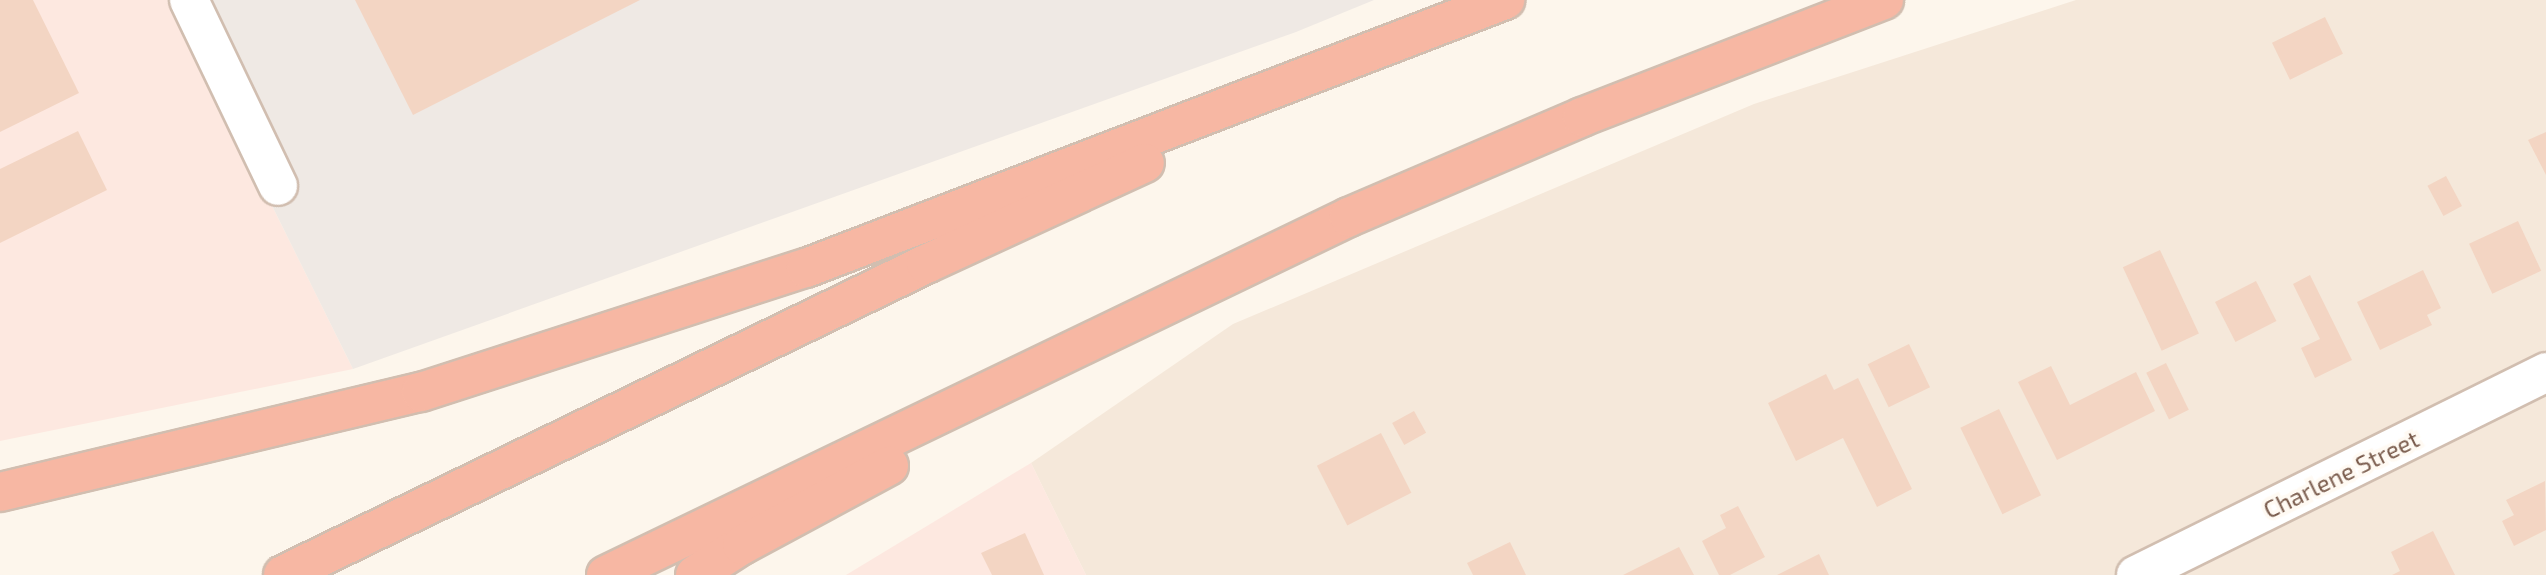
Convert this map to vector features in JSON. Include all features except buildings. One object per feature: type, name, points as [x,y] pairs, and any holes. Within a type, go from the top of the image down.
[{"type":"highway","points":[[0,492],[421,392],[793,272],[1505,0]]},
{"type":"highway","points":[[606,575],[1349,217],[1582,117],[1884,0]]},
{"type":"highway","points":[[282,575],[926,264],[1462,17]]},
{"type":"highway","points":[[695,575],[742,545],[1349,217]]},
{"type":"street","points":[[189,0],[278,186]]},
{"type":"street","name":"Charlene Street","points":[[2136,575],[2546,372]]},
{"type":"shaded area","points":[[0,0],[170,0],[353,369],[0,441]]},
{"type":"shaded area","points":[[170,0],[1374,0],[1296,32],[353,369]]},
{"type":"shaded area","points":[[2076,0],[2546,0],[2546,575],[1086,575],[1031,463],[1233,324],[1754,104]]},
{"type":"shaded area","points":[[1031,463],[1086,575],[846,575]]}]
